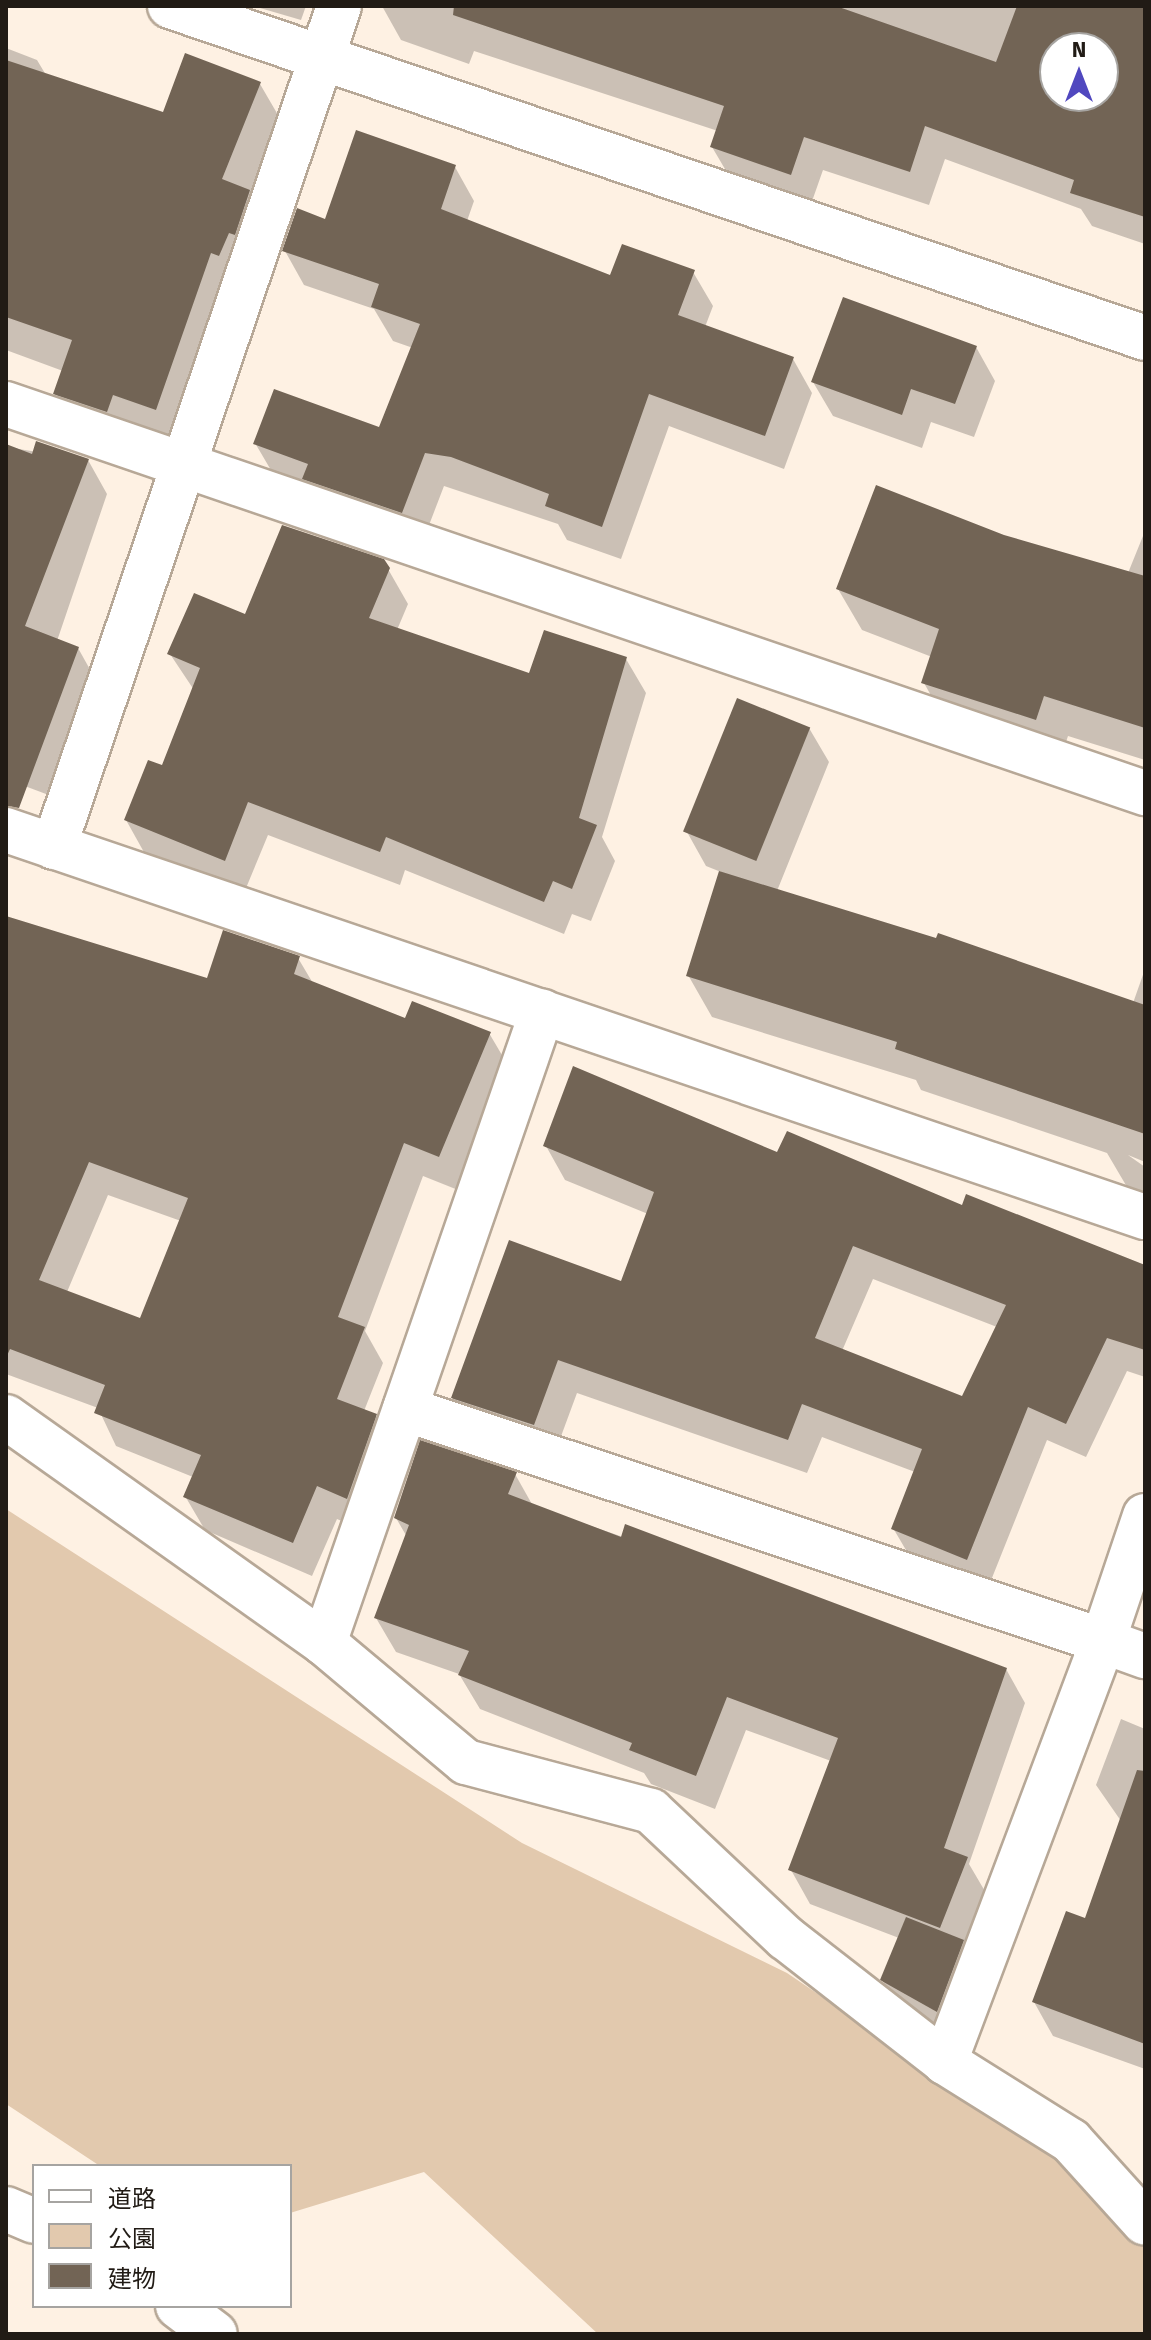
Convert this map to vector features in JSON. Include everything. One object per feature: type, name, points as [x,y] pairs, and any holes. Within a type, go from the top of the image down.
[{"type":"street","points":[[170,6],[1145,338]]},
{"type":"street","points":[[54,847],[339,6]]},
{"type":"street","points":[[6,404],[1145,793]]},
{"type":"street","points":[[6,830],[1145,1217]]},
{"type":"street","points":[[324,1643],[542,1012]]},
{"type":"street","points":[[405,1409],[1145,1656]]},
{"type":"street","points":[[6,1417],[324,1643],[466,1762],[651,1811],[786,1938],[945,2062],[1071,2141],[1145,2223]]},
{"type":"street","points":[[945,2062],[1103,1641],[1145,1516]]},
{"type":"street","points":[[6,2209],[32,2220]]},
{"type":"street","points":[[181,2308],[215,2334]]},
{"type":"green space","points":[[6,1509],[522,1843],[787,1973],[1064,2161],[1145,2244],[1145,2334],[598,2334],[424,2172],[292,2212],[292,2164],[97,2164],[6,2104]]},
{"type":"building","points":[[454,6],[836,6],[996,62],[1017,6],[1145,6],[1145,217],[1070,193],[1074,180],[925,126],[910,172],[804,137],[791,175],[710,147],[724,106],[453,15]]},
{"type":"building","points":[[185,53],[261,82],[222,179],[250,190],[235,235],[229,233],[219,256],[211,253],[156,410],[113,395],[107,412],[53,394],[72,340],[6,317],[6,60],[163,112]]},
{"type":"building","points":[[356,130],[456,165],[441,209],[610,275],[622,244],[695,270],[678,315],[794,357],[765,436],[649,394],[602,527],[545,506],[549,494],[451,457],[425,453],[402,513],[302,479],[308,464],[253,444],[274,389],[379,427],[420,324],[371,307],[379,284],[282,251],[297,208],[325,219]]},
{"type":"building","points":[[843,297],[977,346],[955,404],[911,389],[902,415],[811,382]]},
{"type":"building","points":[[36,441],[89,459],[25,626],[79,647],[19,808],[6,806],[6,444],[32,454]]},
{"type":"building","points":[[876,485],[1004,535],[1145,576],[1145,728],[1044,696],[1036,720],[921,683],[939,629],[836,589]]},
{"type":"building","points":[[282,525],[384,559],[390,568],[369,618],[529,673],[544,630],[627,657],[579,818],[597,825],[572,889],[553,881],[544,902],[386,837],[380,852],[248,802],[225,861],[124,820],[148,760],[162,765],[200,668],[167,654],[194,593],[245,614]]},
{"type":"building","points":[[737,698],[810,728],[756,861],[683,832]]},
{"type":"building","points":[[719,871],[936,938],[938,933],[1145,1005],[1145,1134],[895,1049],[897,1042],[686,976]]},
{"type":"building","points":[[6,916],[207,978],[223,930],[300,956],[294,974],[405,1018],[412,1001],[491,1032],[439,1157],[404,1143],[338,1317],[365,1327],[337,1399],[377,1414],[347,1499],[317,1486],[293,1543],[183,1497],[201,1455],[94,1413],[105,1385],[10,1349],[6,1358]],"holes":[[[89,1162],[188,1198],[140,1318],[39,1280]]]},
{"type":"building","points":[[573,1066],[777,1152],[787,1131],[962,1205],[966,1194],[1145,1265],[1145,1350],[1107,1338],[1066,1424],[1028,1407],[967,1560],[891,1529],[922,1449],[802,1404],[788,1440],[558,1360],[534,1425],[451,1398],[509,1240],[621,1281],[654,1192],[543,1146]],"holes":[[[853,1246],[1006,1305],[962,1396],[815,1338]]]},
{"type":"building","points":[[420,1440],[517,1472],[508,1494],[621,1537],[625,1524],[1007,1668],[944,1848],[968,1857],[940,1928],[788,1870],[838,1738],[727,1697],[696,1776],[629,1750],[632,1743],[458,1675],[469,1651],[374,1618],[409,1525],[394,1518]]},
{"type":"building","points":[[1137,1770],[1145,1771],[1145,2044],[1032,2002],[1066,1911],[1085,1918]]},
{"type":"building","points":[[906,1917],[964,1940],[937,2012],[880,1980]]}]
